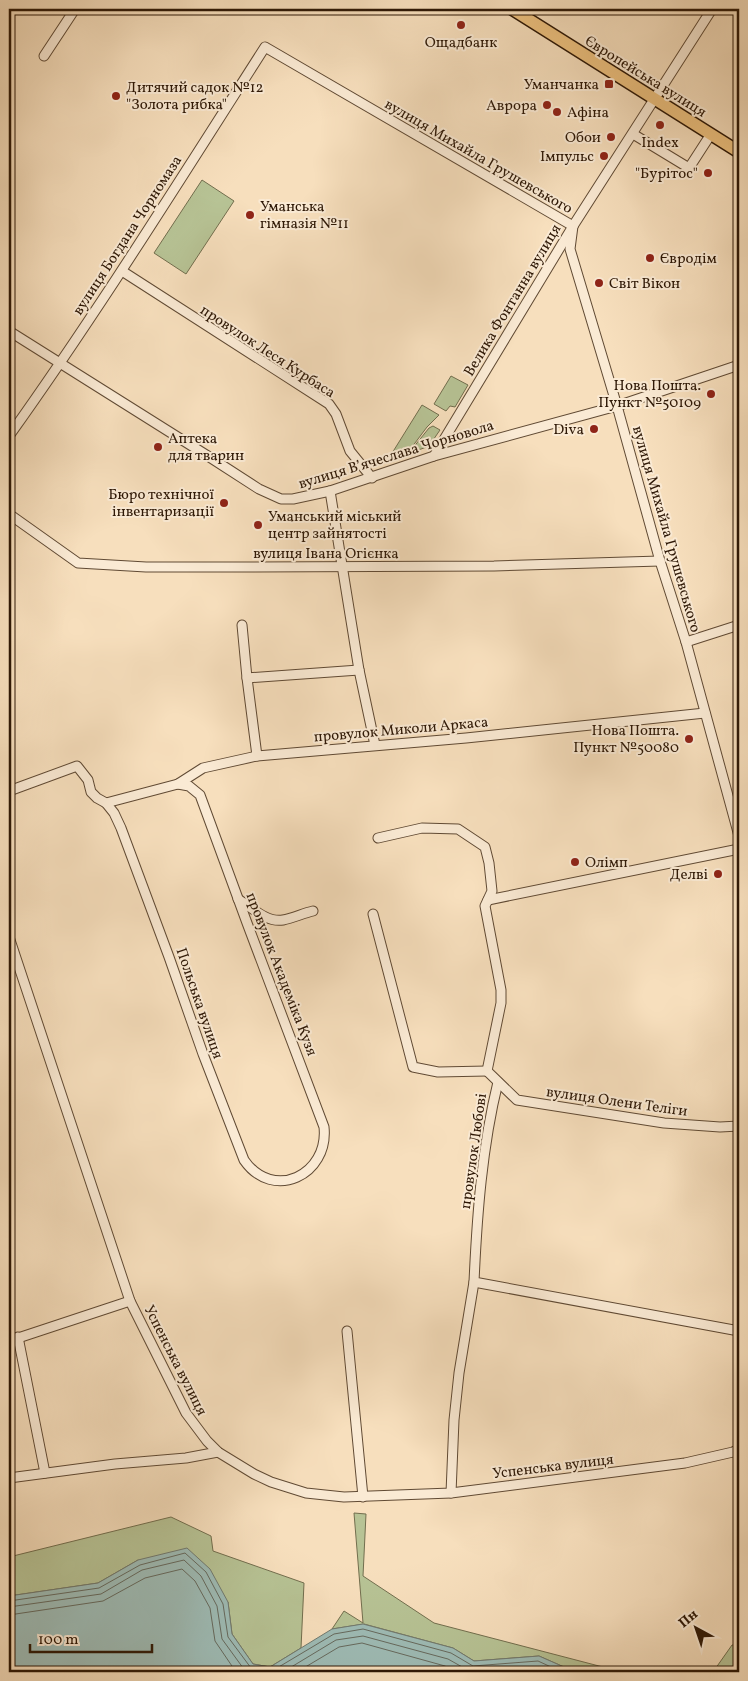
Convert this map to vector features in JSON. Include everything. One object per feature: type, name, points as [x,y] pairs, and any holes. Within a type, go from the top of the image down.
[{"type":"main road","name":"Європейська вулиця","points":[[512,9],[739,152]]},
{"type":"street","points":[[44,56],[75,9]]},
{"type":"street","name":"Велика Фонтанна вулиця","points":[[434,456],[573,226],[712,9]]},
{"type":"street","name":"вулиця Михайла Грушевського","points":[[265,47],[573,226],[570,249],[617,406],[660,561],[686,642],[739,836]]},
{"type":"street","name":"вулиця Богдана Чорномаза","points":[[9,436],[122,271],[265,47]]},
{"type":"street","points":[[633,134],[689,168],[711,134]]},
{"type":"street","name":"провулок Леся Курбаса","points":[[122,271],[329,404],[336,414],[350,451],[372,478]]},
{"type":"street","name":"вулиця В’ячеслава Чорновола","points":[[9,331],[272,496],[281,499],[294,499],[330,491],[434,456],[617,406],[739,365]]},
{"type":"street","points":[[330,491],[359,670],[375,745]]},
{"type":"street","name":"вулиця Івана Огієнка","points":[[9,514],[78,562],[146,567],[494,566],[660,561]]},
{"type":"street","points":[[242,625],[257,756]]},
{"type":"street","points":[[686,642],[739,625]]},
{"type":"street","points":[[247,678],[359,670]]},
{"type":"street","name":"провулок Миколи Аркаса","points":[[106,803],[178,784],[203,768],[257,756],[466,738],[705,713]]},
{"type":"street","points":[[9,791],[77,766],[88,780],[90,792],[106,803]]},
{"type":"street","name":"провулок Академіка Кузя","points":[[178,784],[189,786],[200,795],[324,1127],[324,1145],[317,1162],[295,1178]]},
{"type":"street","name":"Польська вулиця","points":[[106,803],[114,813],[121,828],[169,957],[202,1054],[244,1160],[255,1172],[269,1179],[278,1181],[295,1178]]},
{"type":"street","name":"провулок Любові","points":[[378,838],[422,828],[458,829],[485,847],[489,863],[492,891],[485,906],[501,990],[501,1003],[487,1071],[498,1082],[477,1210],[474,1282],[459,1373],[452,1454],[451,1493]]},
{"type":"street","points":[[488,900],[739,849]]},
{"type":"street","points":[[238,899],[273,920],[283,920],[314,911]]},
{"type":"street","points":[[373,914],[413,1067],[438,1072],[487,1071]]},
{"type":"street","name":"Успенська вулиця","points":[[9,937],[12,956],[130,1301],[186,1413],[218,1452],[254,1474],[288,1488],[325,1496],[363,1497],[451,1493],[685,1462],[733,1452],[739,1449]]},
{"type":"street","name":"вулиця Олени Теліги","points":[[498,1082],[517,1100],[664,1123],[720,1127],[739,1126]]},
{"type":"street","points":[[474,1282],[739,1331]]},
{"type":"street","points":[[9,1340],[130,1301]]},
{"type":"street","points":[[347,1330],[363,1497]]},
{"type":"street","points":[[18,1337],[45,1473]]},
{"type":"street","points":[[9,1478],[115,1464],[186,1458],[218,1452]]},
{"type":"green space","points":[[202,180],[234,201],[186,274],[154,253]]},
{"type":"green space","points":[[451,376],[468,385],[455,407],[450,406],[446,411],[434,404]]},
{"type":"green space","points":[[422,405],[439,415],[427,427],[406,455],[392,460],[389,458]]},
{"type":"green space","points":[[433,426],[440,430],[429,446],[408,454],[429,428]]},
{"type":"green space","points":[[354,1513],[366,1514],[363,1576],[434,1623],[622,1672],[570,1672],[564,1667],[539,1656],[474,1661],[453,1648],[364,1624],[332,1629],[344,1611],[363,1623]]},
{"type":"green space","points":[[171,1517],[211,1536],[213,1551],[304,1583],[301,1648],[270,1667],[253,1664],[232,1634],[228,1602],[138,1560],[98,1583],[9,1596],[9,1557]]},
{"type":"green space","points":[[732,1645],[739,1645],[739,1672],[713,1672]]},
{"type":"water","points":[[187,1548],[210,1569],[228,1602],[232,1634],[253,1664],[270,1667],[332,1629],[363,1624],[453,1648],[474,1661],[539,1656],[564,1667],[570,1672],[9,1672],[9,1596],[98,1583],[138,1560]]},
{"type":"place","name":"Ощадбанк","points":[[461,25]]},
{"type":"place","name":"Уманчанка","points":[[609,84]]},
{"type":"place","name":"Дитячий садок №12 \"Золота рибка\"","points":[[116,96]]},
{"type":"place","name":"Аврора","points":[[547,105]]},
{"type":"place","name":"Афіна","points":[[557,112]]},
{"type":"place","name":"Index","points":[[660,125]]},
{"type":"place","name":"Обои","points":[[611,137]]},
{"type":"place","name":"Імпульс","points":[[604,156]]},
{"type":"place","name":"\"Бурітос\"","points":[[708,173]]},
{"type":"place","name":"Уманська гімназія №11","points":[[250,215]]},
{"type":"place","name":"Євродім","points":[[650,258]]},
{"type":"place","name":"Світ Вікон","points":[[599,283]]},
{"type":"place","name":"Нова Пошта. Пункт №50109","points":[[711,394]]},
{"type":"place","name":"Diva","points":[[594,429]]},
{"type":"place","name":"Аптека для тварин","points":[[158,447]]},
{"type":"place","name":"Бюро технічної інвентаризації","points":[[224,503]]},
{"type":"place","name":"Уманський міський центр зайнятості","points":[[258,525]]},
{"type":"place","name":"Нова Пошта. Пункт №50080","points":[[689,739]]},
{"type":"place","name":"Олімп","points":[[575,862]]},
{"type":"place","name":"Делві","points":[[718,874]]}]
